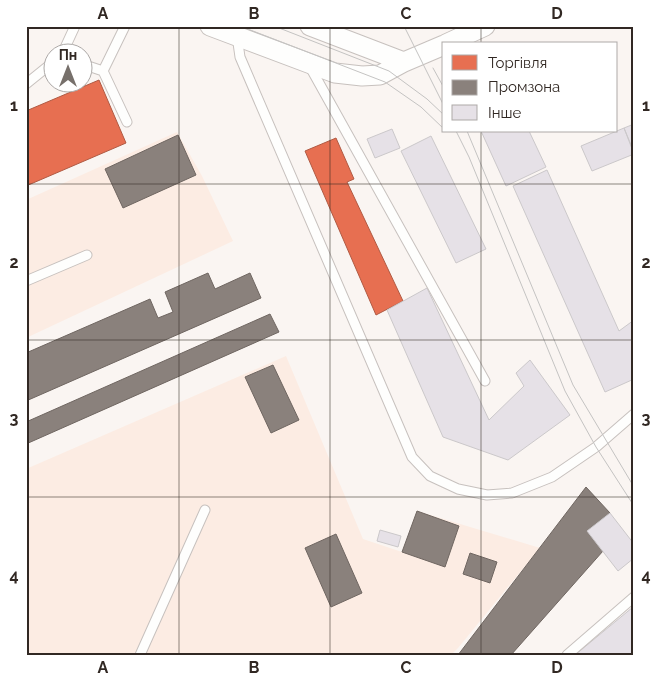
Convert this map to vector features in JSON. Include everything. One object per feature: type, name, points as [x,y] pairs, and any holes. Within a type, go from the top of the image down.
[{"type":"street","points":[[210,26],[335,73],[380,75],[442,45]]},
{"type":"street","points":[[310,26],[404,62]]},
{"type":"street","points":[[450,42],[486,26]]},
{"type":"lane","points":[[68,42],[75,26]]},
{"type":"lane","points":[[103,72],[125,26]]},
{"type":"lane","points":[[236,36],[240,57],[412,457],[430,476],[458,489],[487,495],[512,494],[552,477],[596,447],[634,414]]},
{"type":"lane","points":[[308,62],[485,381]]},
{"type":"lane","points":[[92,68],[103,72],[127,122]]},
{"type":"lane","points":[[26,84],[42,71]]},
{"type":"lane","points":[[26,281],[87,255]]},
{"type":"lane","points":[[140,655],[205,510]]},
{"type":"lane","points":[[567,655],[634,597]]},
{"type":"shaded area","points":[[177,132],[202,176],[233,241],[26,338],[26,200]]},
{"type":"shaded area","points":[[286,356],[363,539],[402,552],[417,511],[540,548],[458,648],[451,655],[26,655],[26,469]]},
{"type":"building: Торгівля","points":[[99,80],[126,143],[26,186],[26,111],[71,92],[92,92],[92,83]]},
{"type":"building: Торгівля","points":[[336,138],[354,179],[347,182],[403,301],[376,315],[305,151]]},
{"type":"building: Промзона","points":[[178,135],[196,175],[123,208],[105,169]]},
{"type":"building: Промзона","points":[[208,273],[215,289],[250,273],[261,298],[26,401],[26,353],[150,299],[158,318],[173,312],[165,292]]},
{"type":"building: Промзона","points":[[270,314],[279,332],[26,444],[26,422]]},
{"type":"building: Промзона","points":[[273,365],[299,420],[271,433],[245,377]]},
{"type":"building: Промзона","points":[[586,487],[610,513],[587,531],[603,551],[511,655],[458,655]]},
{"type":"building: Промзона","points":[[417,511],[459,526],[445,567],[402,552]]},
{"type":"building: Промзона","points":[[336,534],[362,593],[331,607],[305,548]]},
{"type":"building: Промзона","points":[[470,553],[497,562],[490,583],[463,574]]},
{"type":"building: Інше","points":[[634,124],[634,152],[624,128]]},
{"type":"building: Інше","points":[[624,128],[634,154],[592,171],[581,146]]},
{"type":"building: Інше","points":[[392,129],[400,148],[375,158],[367,139]]},
{"type":"building: Інше","points":[[481,132],[529,132],[546,167],[506,186]]},
{"type":"building: Інше","points":[[431,136],[486,249],[456,263],[401,151]]},
{"type":"building: Інше","points":[[547,170],[619,331],[634,320],[634,379],[605,392],[513,186]]},
{"type":"building: Інше","points":[[427,288],[489,420],[524,386],[516,373],[530,360],[570,415],[508,460],[443,437],[387,310]]},
{"type":"building: Інше","points":[[610,513],[634,544],[634,558],[618,571],[587,531]]},
{"type":"building: Інше","points":[[380,530],[401,536],[398,547],[377,541]]},
{"type":"building: Інше","points":[[633,607],[634,655],[575,655]]},
{"type":"tram line","points":[[240,26],[385,82],[421,107],[442,127]]},
{"type":"tram line","points":[[274,26],[389,71],[427,99],[442,113]]},
{"type":"tram line","points":[[404,26],[442,102]]},
{"type":"tram line","points":[[433,68],[442,84]]},
{"type":"tram line","points":[[456,132],[469,157],[565,391],[596,447],[634,506]]},
{"type":"tram line","points":[[467,132],[573,385],[634,487]]}]
